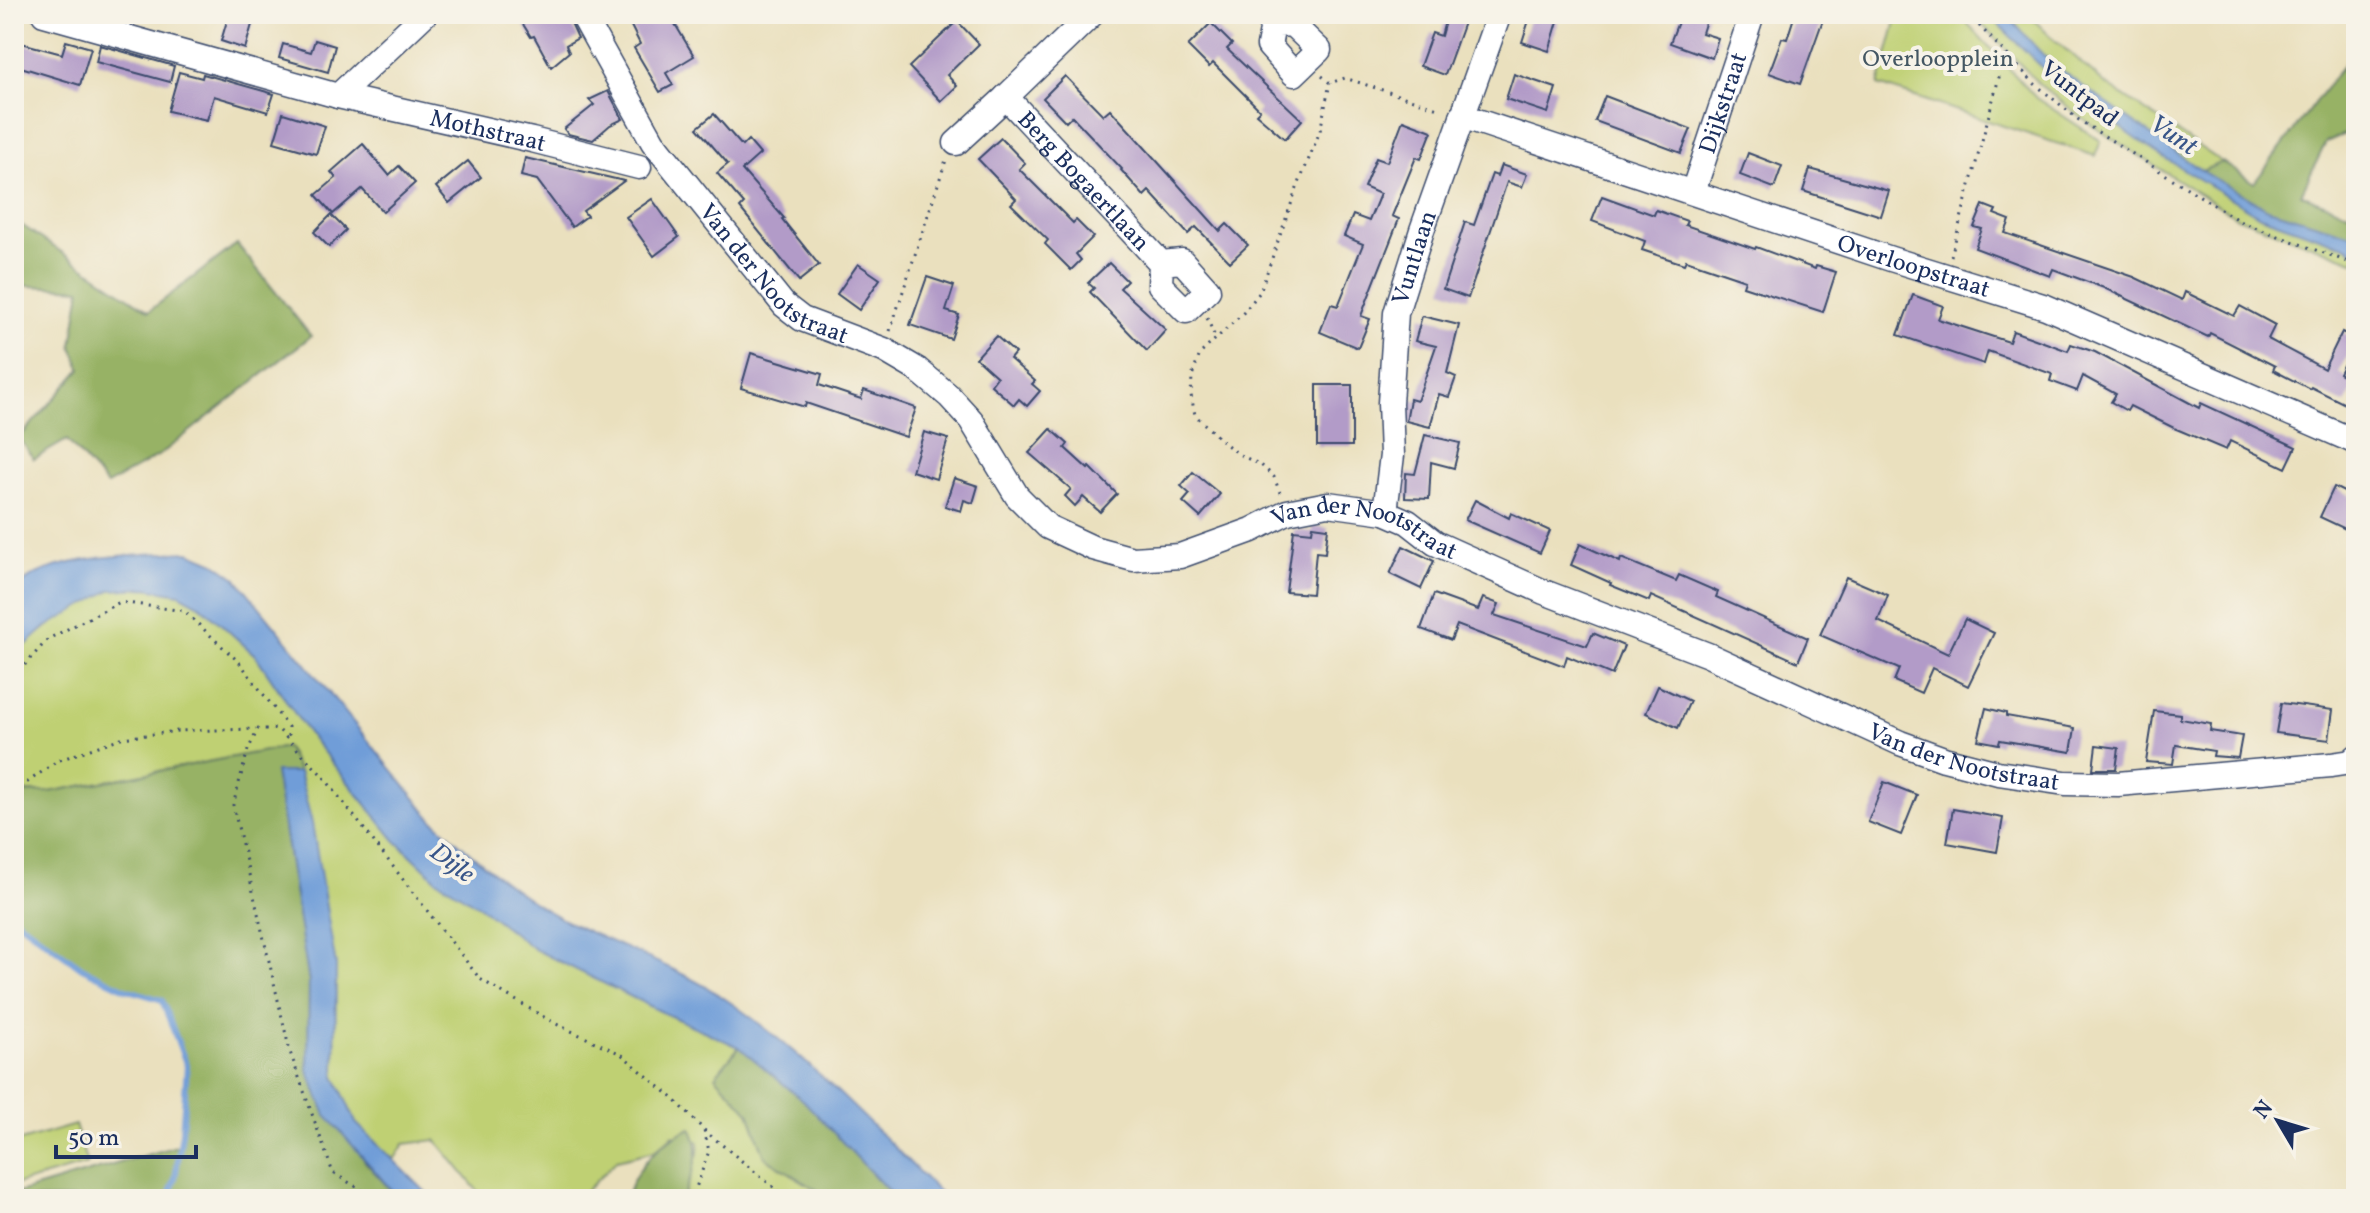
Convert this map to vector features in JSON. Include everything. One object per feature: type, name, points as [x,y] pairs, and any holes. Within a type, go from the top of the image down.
[{"type":"street","name":"Mothstraat","points":[[44,14],[338,96],[639,167]]},
{"type":"street","points":[[338,96],[425,14]]},
{"type":"street","name":"Van der Nootstraat","points":[[582,14],[653,142],[784,305],[802,319],[884,350],[918,370],[971,420],[1017,496],[1048,527],[1093,548],[1133,559],[1180,556],[1252,530],[1287,512],[1328,504],[1385,512],[1408,522],[1435,543],[1544,592],[1708,655],[1900,743],[1944,759],[1998,773],[2065,783],[2118,784],[2331,765],[2351,762],[2356,757]]},
{"type":"street","name":"Berg Bogaertlaan","points":[[956,143],[1092,14]]},
{"type":"street","name":"Vuntlaan","points":[[1385,512],[1392,455],[1390,403],[1396,313],[1499,14]]},
{"type":"street","name":"Dijkstraat","points":[[1693,192],[1752,14]]},
{"type":"street","points":[[1268,19],[1269,46],[1294,74],[1307,63]]},
{"type":"street","name":"Berg Bogaertlaan","points":[[1006,97],[1161,263]]},
{"type":"street","name":"Overloopstraat","points":[[1462,116],[2046,307],[2356,442]]},
{"type":"path","name":"Vuntpad","points":[[1968,14],[2035,84],[2079,120],[2216,207],[2260,230],[2356,265]]},
{"type":"path","points":[[1945,275],[2005,53]]},
{"type":"path","points":[[1307,63],[1330,83]]},
{"type":"path","points":[[1330,83],[1345,78],[1462,116]]},
{"type":"path","points":[[1287,512],[1274,477],[1261,465],[1240,455],[1195,415],[1191,395],[1192,376],[1200,354],[1244,312],[1260,292],[1320,131],[1330,83]]},
{"type":"path","points":[[884,350],[942,169],[956,143]]},
{"type":"path","points":[[14,677],[48,639],[120,602],[184,611],[240,663],[288,727],[288,740]]},
{"type":"path","points":[[258,729],[248,750],[233,805],[290,1052],[333,1173],[377,1199]]},
{"type":"path","points":[[14,792],[57,761],[121,738],[178,731],[278,729],[323,776],[480,979],[554,1023],[621,1054],[674,1099],[704,1130],[788,1199]]},
{"type":"path","points":[[692,1199],[709,1151],[704,1130]]},
{"type":"green space","name":"Overloopplein","points":[[1898,14],[1959,14],[2036,98],[2101,141],[2095,156],[1879,85]]},
{"type":"green space","points":[[1972,14],[1988,14],[2059,84],[2155,152],[2260,216],[2356,252],[2356,262],[2235,216],[2091,125],[2040,85]]},
{"type":"green space","points":[[2006,14],[2028,14],[2104,83],[2222,162],[2202,171],[2074,80],[2041,53]]},
{"type":"green space","points":[[2356,48],[2356,129],[2326,142],[2301,194],[2356,216],[2356,236],[2268,209],[2202,171],[2222,162],[2254,183]]},
{"type":"green space","points":[[14,220],[149,311],[237,244],[311,336],[161,454],[107,485],[67,440],[34,459],[19,438],[81,369],[72,346],[81,289],[14,285]]},
{"type":"green space","points":[[146,588],[180,594],[200,605],[256,656],[308,733],[395,840],[437,880],[479,906],[534,949],[739,1047],[716,1076],[749,1112],[765,1157],[831,1199],[683,1199],[699,1142],[673,1135],[654,1151],[617,1160],[578,1199],[484,1199],[436,1140],[404,1144],[394,1160],[356,1123],[335,1076],[336,966],[299,772],[286,747],[49,792],[14,792],[14,656],[46,627],[95,596],[112,590]]},
{"type":"green space","points":[[286,747],[299,772],[275,772],[309,982],[308,1070],[366,1163],[399,1199],[14,1199],[18,1193],[180,1145],[187,1066],[162,1000],[126,989],[82,968],[14,918],[14,793],[49,792]]},
{"type":"green space","points":[[739,1047],[804,1101],[896,1199],[831,1199],[765,1157],[749,1112],[715,1076]]},
{"type":"green space","points":[[75,1125],[87,1164],[14,1185],[14,1143]]},
{"type":"green space","points":[[691,1128],[697,1155],[683,1199],[627,1199],[636,1176],[651,1156],[670,1139]]},
{"type":"water","points":[[1988,14],[2006,14],[2041,53],[2074,80],[2202,171],[2268,209],[2354,235],[2356,252],[2260,216],[2155,152],[2059,84]]},
{"type":"water","name":"Dijle","points":[[189,552],[215,563],[236,578],[432,819],[478,860],[544,909],[682,974],[752,1018],[838,1092],[946,1199],[896,1199],[804,1101],[739,1047],[534,949],[479,906],[437,880],[395,840],[308,733],[256,656],[200,605],[180,594],[146,588],[111,590],[46,627],[14,656],[14,600],[26,581],[44,571],[94,559]]},
{"type":"water","points":[[275,772],[299,772],[312,823],[336,966],[335,1076],[356,1123],[433,1199],[399,1199],[326,1115],[308,1070],[309,982]]},
{"type":"building","points":[[229,14],[255,14],[245,49],[221,41]]},
{"type":"building","points":[[532,14],[567,14],[578,38],[566,45],[569,52],[551,67],[534,36],[531,37],[521,21]]},
{"type":"building","points":[[625,14],[669,14],[694,56],[666,73],[673,85],[660,92],[634,48],[640,44]]},
{"type":"building","points":[[1447,14],[1467,14],[1445,75],[1420,66],[1432,33],[1441,36]]},
{"type":"building","points":[[1531,14],[1559,18],[1549,51],[1522,42]]},
{"type":"building","points":[[1681,14],[1708,14],[1702,33],[1718,38],[1712,58],[1670,43]]},
{"type":"building","points":[[1795,14],[1825,14],[1800,84],[1769,73],[1782,38],[1787,39]]},
{"type":"building","points":[[957,21],[979,44],[947,75],[957,86],[941,101],[909,67]]},
{"type":"building","points":[[1211,23],[1232,44],[1227,49],[1302,120],[1285,139],[1256,114],[1260,110],[1213,63],[1209,67],[1188,46]]},
{"type":"building","points":[[315,40],[335,46],[328,72],[279,58],[283,44],[311,52]]},
{"type":"building","points":[[14,41],[62,54],[66,41],[91,48],[80,85],[14,65]]},
{"type":"building","points":[[100,45],[174,66],[170,82],[96,62]]},
{"type":"building","points":[[179,72],[202,78],[203,74],[274,94],[268,112],[214,96],[207,120],[168,111]]},
{"type":"building","points":[[1514,74],[1556,88],[1548,113],[1506,99]]},
{"type":"building","points":[[1065,76],[1103,115],[1110,109],[1220,231],[1227,224],[1248,245],[1230,262],[1196,227],[1188,234],[1149,191],[1144,196],[1072,116],[1066,122],[1043,98]]},
{"type":"building","points":[[608,91],[623,119],[610,125],[593,140],[568,134],[564,129],[594,105],[589,100]]},
{"type":"building","points":[[1605,96],[1691,129],[1681,153],[1595,121]]},
{"type":"building","points":[[283,113],[325,126],[316,154],[274,142]]},
{"type":"building","points":[[714,114],[742,146],[748,140],[760,154],[742,170],[784,218],[819,265],[799,281],[740,208],[744,204],[717,173],[728,164],[697,128]]},
{"type":"building","points":[[1403,120],[1432,131],[1421,159],[1416,157],[1392,216],[1399,219],[1361,316],[1370,319],[1358,348],[1320,332],[1331,304],[1338,306],[1363,244],[1344,236],[1353,215],[1369,221],[1380,194],[1364,187],[1376,158],[1387,162]]},
{"type":"building","points":[[1001,138],[1025,163],[1019,169],[1073,223],[1076,220],[1093,237],[1076,254],[1081,260],[1071,270],[1045,244],[1048,240],[1011,204],[1016,199],[978,159]]},
{"type":"building","points":[[363,144],[389,175],[399,166],[415,183],[383,212],[362,189],[333,214],[316,195],[336,178],[331,172]]},
{"type":"building","points":[[1748,153],[1782,166],[1774,188],[1740,175]]},
{"type":"building","points":[[525,158],[624,181],[583,211],[587,216],[572,227],[537,180],[521,176]]},
{"type":"building","points":[[468,161],[481,177],[449,203],[436,187]]},
{"type":"building","points":[[1501,165],[1527,174],[1522,187],[1507,182],[1468,298],[1443,289],[1465,222],[1474,225],[1492,174],[1497,176]]},
{"type":"building","points":[[1810,169],[1889,191],[1881,216],[1803,191]]},
{"type":"building","points":[[1602,196],[1654,215],[1656,210],[1687,221],[1685,225],[1815,269],[1816,266],[1836,272],[1823,312],[1743,286],[1745,280],[1686,260],[1684,264],[1642,250],[1645,241],[1592,221]]},
{"type":"building","points":[[652,199],[679,237],[654,256],[626,217]]},
{"type":"building","points":[[1983,205],[1996,210],[1994,214],[2010,220],[2005,233],[2134,277],[2182,300],[2185,292],[2234,316],[2240,306],[2275,325],[2268,339],[2324,369],[2342,332],[2356,340],[2339,373],[2356,383],[2345,404],[2273,370],[2275,366],[2210,333],[2208,337],[2104,288],[2053,269],[2050,276],[1975,248],[1982,229],[1974,227]]},
{"type":"building","points":[[331,215],[346,230],[329,247],[314,232]]},
{"type":"building","points":[[1109,263],[1127,281],[1120,288],[1166,330],[1147,351],[1090,292],[1094,288],[1088,283]]},
{"type":"building","points":[[858,264],[880,279],[859,310],[837,294]]},
{"type":"building","points":[[927,277],[954,286],[946,311],[959,315],[951,339],[910,325]]},
{"type":"building","points":[[1913,295],[1943,306],[1938,319],[2009,342],[2013,331],[2068,351],[2071,344],[2095,352],[2199,408],[2201,403],[2296,447],[2286,468],[2230,441],[2226,450],[2130,406],[2127,411],[2111,402],[2116,394],[2083,376],[2077,391],[2050,381],[2052,374],[1988,351],[1984,364],[1898,335]]},
{"type":"building","points":[[1422,316],[1459,325],[1447,373],[1456,377],[1449,397],[1439,394],[1430,427],[1406,421],[1410,399],[1417,401],[1436,346],[1415,341]]},
{"type":"building","points":[[996,336],[1015,353],[1010,359],[1035,381],[1032,384],[1040,391],[1027,406],[1019,399],[1014,405],[991,385],[997,377],[976,358]]},
{"type":"building","points":[[751,353],[822,374],[819,385],[861,399],[864,390],[916,408],[906,437],[806,403],[805,407],[741,388]]},
{"type":"building","points":[[1317,385],[1352,385],[1352,446],[1317,446]]},
{"type":"building","points":[[1051,429],[1068,444],[1065,448],[1117,494],[1100,512],[1083,497],[1075,506],[1065,496],[1071,489],[1029,453]]},
{"type":"building","points":[[924,432],[948,439],[936,479],[912,471]]},
{"type":"building","points":[[1425,435],[1460,443],[1454,468],[1431,462],[1429,499],[1405,498],[1406,473],[1415,474]]},
{"type":"building","points":[[1193,472],[1220,494],[1200,517],[1183,502],[1190,494],[1181,486]]},
{"type":"building","points":[[954,478],[978,486],[973,503],[964,500],[961,511],[945,506]]},
{"type":"building","points":[[2334,487],[2356,498],[2356,534],[2320,517]]},
{"type":"building","points":[[1475,500],[1509,518],[1511,513],[1550,531],[1540,553],[1465,520]]},
{"type":"building","points":[[1313,526],[1328,528],[1325,553],[1316,552],[1312,594],[1286,592],[1294,530],[1312,532]]},
{"type":"building","points":[[1580,544],[1620,562],[1621,558],[1676,581],[1679,575],[1718,592],[1716,597],[1808,638],[1798,662],[1651,596],[1649,601],[1610,585],[1571,565]]},
{"type":"building","points":[[1403,546],[1434,561],[1421,589],[1390,574]]},
{"type":"building","points":[[1846,577],[1888,595],[1878,621],[1948,654],[1965,619],[1994,633],[1968,686],[1932,668],[1921,693],[1894,681],[1899,669],[1820,635]]},
{"type":"building","points":[[1434,594],[1478,610],[1483,598],[1499,604],[1494,615],[1587,646],[1593,633],[1624,646],[1612,675],[1567,656],[1564,666],[1457,625],[1451,640],[1421,629]]},
{"type":"building","points":[[1658,686],[1690,701],[1678,728],[1646,713]]},
{"type":"building","points":[[2281,703],[2333,710],[2329,740],[2276,733]]},
{"type":"building","points":[[1986,708],[2006,713],[2006,716],[2075,728],[2071,752],[2000,740],[1999,744],[1978,740]]},
{"type":"building","points":[[2154,711],[2180,714],[2180,719],[2211,724],[2210,731],[2242,736],[2238,758],[2213,756],[2214,751],[2176,745],[2173,764],[2146,762]]},
{"type":"building","points":[[2096,745],[2119,748],[2116,769],[2093,769]]},
{"type":"building","points":[[1884,782],[1917,795],[1901,835],[1868,822]]},
{"type":"building","points":[[1953,809],[2003,818],[1997,852],[1947,843]]},
{"type":"waterway","points":[[14,918],[82,968],[126,989],[162,1000],[187,1066],[182,1133],[175,1179],[168,1199]]},
{"type":"water label","name":"Vunt","points":[[2174,134]]}]
